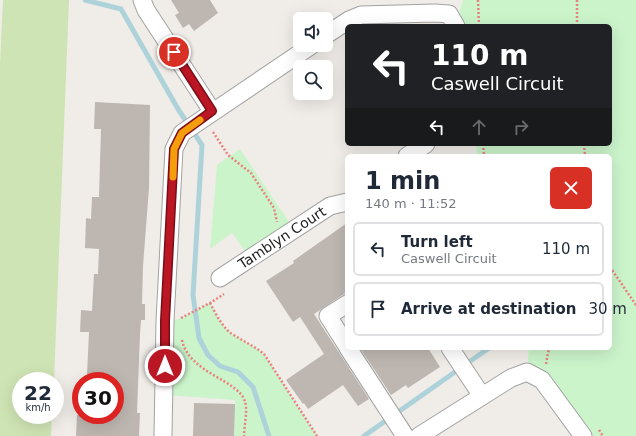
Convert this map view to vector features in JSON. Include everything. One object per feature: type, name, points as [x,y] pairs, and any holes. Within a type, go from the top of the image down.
[{"type":"street","points":[[142,0],[146,10],[207,120]]},
{"type":"street","points":[[333,31],[349,20],[361,15],[449,14],[455,24]]},
{"type":"street","points":[[163,436],[165,321],[174,149],[182,133],[207,120],[302,52]]},
{"type":"street","points":[[410,154],[423,146]]},
{"type":"street","name":"Tamblyn Court","points":[[220,278],[330,206],[345,202]]},
{"type":"street","points":[[345,305],[328,316],[345,342]]},
{"type":"street","points":[[350,350],[402,431]]},
{"type":"street","points":[[455,355],[482,396]]},
{"type":"street","points":[[419,436],[511,378],[527,372],[542,380],[583,436]]},
{"type":"path","points":[[478,0],[479,24]]},
{"type":"path","points":[[576,0],[577,24]]},
{"type":"path","points":[[207,120],[228,155],[251,173],[274,208],[277,223]]},
{"type":"path","points":[[612,270],[636,305]]},
{"type":"path","points":[[179,319],[210,303],[219,320],[231,333],[256,347],[264,354],[317,436]]},
{"type":"path","points":[[182,338],[183,344],[196,363],[206,372],[241,394],[246,402],[244,436]]},
{"type":"green space","points":[[3,0],[69,0],[54,372],[12,372],[12,424],[52,424],[51,436],[0,436],[0,64]]},
{"type":"green space","points":[[463,0],[636,0],[636,436],[583,436],[527,372],[529,350],[612,350],[612,154],[477,154],[476,146],[612,146],[612,24],[456,23]]},
{"type":"green space","points":[[240,149],[293,228],[249,253],[245,251],[232,233],[210,249],[217,165]]},
{"type":"green space","points":[[210,303],[228,331],[264,354],[317,436],[234,436],[235,400],[165,395],[165,321],[179,319]]},
{"type":"building","points":[[171,0],[210,0],[218,13],[194,31],[189,24],[183,28],[175,15],[179,13]]},
{"type":"building","points":[[95,102],[150,105],[149,188],[143,266],[142,304],[145,304],[145,320],[141,320],[137,413],[140,413],[139,436],[76,436],[77,424],[124,424],[124,372],[87,372],[89,332],[80,332],[81,310],[92,311],[94,274],[98,274],[99,249],[85,248],[86,218],[91,219],[92,197],[99,197],[101,129],[94,129]]},
{"type":"building","points":[[345,224],[345,293],[314,314],[369,399],[358,406],[343,385],[308,409],[286,380],[324,354],[300,317],[293,322],[266,281],[294,263],[293,261]]},
{"type":"building","points":[[361,350],[429,350],[440,367],[408,388],[406,385],[391,395]]},
{"type":"building","points":[[194,403],[235,404],[234,436],[193,436]]},
{"type":"waterway","points":[[85,0],[121,9],[178,109],[202,145],[193,295],[199,338],[208,355],[220,366],[238,372],[253,387],[269,436]]},
{"type":"waterway","points":[[364,436],[486,350]]},
{"type":"slow traffic","points":[[173,177],[174,149],[182,133],[200,120]]},
{"type":"route","points":[[165,366],[165,321],[174,149],[182,133],[212,111],[174,52]]}]
